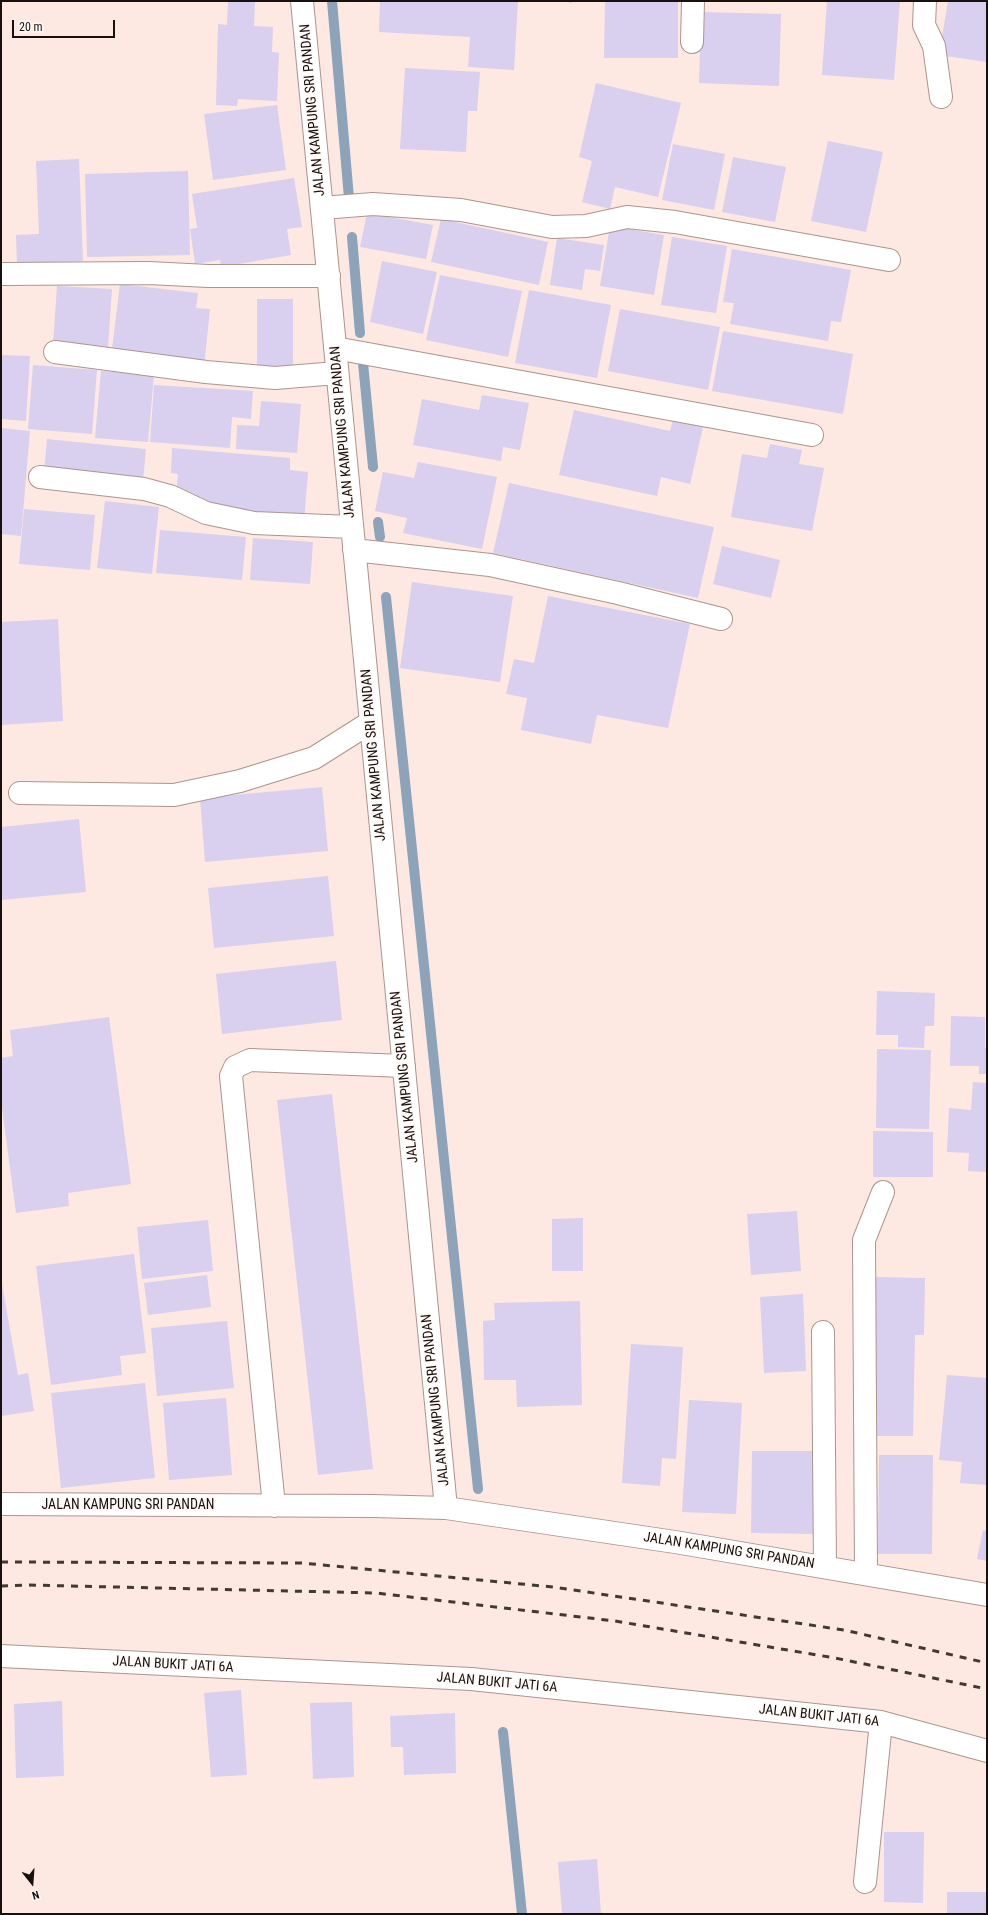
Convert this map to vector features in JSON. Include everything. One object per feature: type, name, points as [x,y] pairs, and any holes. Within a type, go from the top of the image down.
[{"type":"street","name":"JALAN KAMPUNG SRI PANDAN","points":[[302,1],[446,1508]]},
{"type":"street","points":[[692,42],[693,1]]},
{"type":"street","points":[[925,1],[924,25],[934,46],[941,97]]},
{"type":"street","points":[[322,208],[373,204],[453,209],[552,227],[586,226],[627,217],[675,222],[889,260]]},
{"type":"street","points":[[1,274],[149,273],[208,276],[329,276]]},
{"type":"street","points":[[335,348],[812,435]]},
{"type":"street","points":[[55,352],[206,372],[275,378],[337,373]]},
{"type":"street","points":[[40,477],[144,489],[170,496],[206,513],[254,523],[352,527]]},
{"type":"street","points":[[354,550],[490,565],[618,593],[721,619]]},
{"type":"street","points":[[20,793],[174,795],[240,782],[314,758],[371,722]]},
{"type":"street","points":[[274,1506],[231,1076],[235,1067],[250,1060],[404,1066]]},
{"type":"street","points":[[866,1574],[864,1240],[883,1192]]},
{"type":"street","points":[[822,1332],[825,1567]]},
{"type":"street","name":"JALAN KAMPUNG SRI PANDAN","points":[[1,1504],[446,1508],[676,1542],[987,1595]]},
{"type":"street","name":"JALAN BUKIT JATI 6A","points":[[1,1656],[471,1679],[881,1722],[987,1751]]},
{"type":"street","points":[[865,1882],[881,1722]]},
{"type":"building","points":[[228,1],[255,1],[254,26],[273,27],[272,52],[279,53],[277,101],[238,99],[237,106],[216,105],[218,24],[227,25]]},
{"type":"building","points":[[380,1],[518,1],[514,70],[468,67],[470,37],[379,32]]},
{"type":"building","points":[[561,1],[572,1],[572,3]]},
{"type":"building","points":[[605,1],[678,1],[678,58],[604,58]]},
{"type":"building","points":[[827,1],[900,1],[894,80],[822,75]]},
{"type":"building","points":[[948,1],[987,1],[987,62],[939,55]]},
{"type":"building","points":[[701,12],[781,14],[779,86],[699,83]]},
{"type":"building","points":[[405,68],[480,72],[477,111],[468,111],[466,152],[400,149]]},
{"type":"building","points":[[596,83],[681,103],[658,197],[615,187],[610,209],[582,202],[592,161],[579,157]]},
{"type":"building","points":[[277,105],[286,170],[213,180],[204,114]]},
{"type":"building","points":[[828,141],[883,152],[866,232],[811,221]]},
{"type":"building","points":[[673,144],[725,154],[714,210],[662,200]]},
{"type":"building","points":[[733,157],[786,167],[775,222],[722,212]]},
{"type":"building","points":[[79,159],[83,261],[17,264],[16,235],[39,234],[36,161]]},
{"type":"building","points":[[188,171],[190,255],[87,257],[85,174]]},
{"type":"building","points":[[294,178],[302,227],[287,229],[291,255],[221,267],[220,260],[195,264],[190,229],[197,228],[192,194]]},
{"type":"building","points":[[367,213],[433,225],[426,259],[360,247]]},
{"type":"building","points":[[441,219],[548,242],[539,285],[431,262]]},
{"type":"building","points":[[610,226],[664,235],[654,295],[600,286]]},
{"type":"building","points":[[672,237],[727,246],[716,313],[661,305]]},
{"type":"building","points":[[557,238],[604,245],[600,271],[585,269],[582,290],[550,285]]},
{"type":"building","points":[[732,249],[851,270],[841,322],[831,321],[828,341],[730,324],[734,303],[723,302]]},
{"type":"building","points":[[382,261],[437,272],[423,334],[370,322]]},
{"type":"building","points":[[440,275],[522,291],[508,357],[426,340]]},
{"type":"building","points":[[120,284],[198,293],[196,308],[210,309],[204,367],[150,361],[151,353],[112,349]]},
{"type":"building","points":[[57,286],[112,289],[108,347],[53,344]]},
{"type":"building","points":[[529,290],[611,305],[597,378],[515,363]]},
{"type":"building","points":[[257,299],[293,299],[293,367],[257,367]]},
{"type":"building","points":[[620,309],[720,327],[708,390],[608,371]]},
{"type":"building","points":[[723,331],[853,354],[843,414],[712,391]]},
{"type":"building","points":[[1,355],[30,356],[26,421],[1,419]]},
{"type":"building","points":[[33,365],[97,370],[92,434],[28,429]]},
{"type":"building","points":[[101,371],[154,375],[148,442],[95,438]]},
{"type":"building","points":[[154,385],[253,391],[251,419],[232,417],[230,448],[150,442]]},
{"type":"building","points":[[482,395],[529,403],[520,450],[503,447],[501,461],[413,445],[422,399],[479,410]]},
{"type":"building","points":[[261,401],[301,404],[297,453],[236,449],[237,425],[259,426]]},
{"type":"building","points":[[574,410],[670,431],[673,420],[703,427],[690,484],[661,477],[657,496],[559,475]]},
{"type":"building","points":[[1,428],[30,431],[21,536],[1,534]]},
{"type":"building","points":[[47,439],[146,449],[143,481],[44,471]]},
{"type":"building","points":[[770,444],[802,450],[799,464],[824,468],[812,531],[731,517],[742,454],[767,458]]},
{"type":"building","points":[[172,448],[290,458],[290,470],[308,472],[304,521],[175,504],[178,474],[171,473]]},
{"type":"building","points":[[418,462],[497,477],[482,549],[403,533],[407,518],[375,511],[383,472],[414,478]]},
{"type":"building","points":[[509,483],[714,527],[698,598],[493,553]]},
{"type":"building","points":[[105,501],[159,507],[152,574],[97,568]]},
{"type":"building","points":[[24,509],[95,515],[90,570],[19,564]]},
{"type":"building","points":[[160,530],[246,537],[242,580],[156,573]]},
{"type":"building","points":[[253,538],[313,542],[310,584],[250,580]]},
{"type":"building","points":[[722,546],[780,560],[771,598],[713,584]]},
{"type":"building","points":[[412,582],[513,596],[500,682],[400,668]]},
{"type":"building","points":[[548,596],[690,624],[668,728],[597,715],[591,744],[521,730],[527,698],[506,694],[514,659],[534,663]]},
{"type":"building","points":[[58,619],[63,721],[1,725],[1,622]]},
{"type":"building","points":[[322,787],[328,851],[205,862],[200,798]]},
{"type":"building","points":[[79,819],[86,892],[1,900],[1,827]]},
{"type":"building","points":[[328,876],[334,936],[214,948],[208,888]]},
{"type":"building","points":[[336,961],[342,1020],[222,1034],[216,974]]},
{"type":"building","points":[[877,991],[935,993],[934,1026],[925,1026],[924,1048],[898,1047],[898,1035],[876,1035]]},
{"type":"building","points":[[951,1016],[985,1017],[987,1074],[979,1074],[979,1066],[950,1066]]},
{"type":"building","points":[[109,1017],[131,1184],[68,1193],[69,1206],[16,1213],[1,1100],[1,1058],[13,1056],[10,1030]]},
{"type":"building","points":[[877,1049],[931,1050],[929,1129],[876,1128]]},
{"type":"building","points":[[973,1082],[987,1083],[987,1172],[968,1171],[969,1153],[947,1152],[949,1108],[971,1110]]},
{"type":"building","points":[[332,1094],[373,1469],[318,1475],[277,1100]]},
{"type":"building","points":[[873,1131],[933,1132],[933,1177],[873,1177]]},
{"type":"building","points":[[797,1211],[801,1271],[751,1275],[747,1214]]},
{"type":"building","points":[[583,1218],[583,1271],[552,1271],[552,1219]]},
{"type":"building","points":[[208,1220],[213,1271],[142,1279],[137,1227]]},
{"type":"building","points":[[134,1254],[146,1353],[120,1356],[122,1375],[51,1385],[36,1266]]},
{"type":"building","points":[[207,1275],[211,1307],[148,1315],[144,1283]]},
{"type":"building","points":[[876,1277],[925,1278],[924,1335],[915,1335],[913,1436],[873,1436]]},
{"type":"building","points":[[1,1278],[18,1375],[28,1373],[34,1411],[1,1416]]},
{"type":"building","points":[[803,1294],[806,1371],[764,1373],[760,1297]]},
{"type":"building","points":[[580,1301],[582,1405],[517,1407],[516,1380],[484,1380],[483,1321],[495,1320],[494,1303]]},
{"type":"building","points":[[227,1321],[234,1388],[157,1396],[151,1328]]},
{"type":"building","points":[[631,1344],[683,1347],[676,1459],[662,1458],[660,1486],[622,1483]]},
{"type":"building","points":[[947,1375],[987,1378],[987,1485],[960,1483],[962,1462],[939,1460]]},
{"type":"building","points":[[145,1383],[155,1478],[61,1488],[51,1393]]},
{"type":"building","points":[[226,1398],[232,1475],[169,1480],[163,1403]]},
{"type":"building","points":[[689,1400],[742,1403],[736,1514],[682,1512]]},
{"type":"building","points":[[752,1451],[814,1451],[813,1534],[751,1533]]},
{"type":"building","points":[[879,1455],[933,1455],[932,1554],[878,1554]]},
{"type":"building","points":[[983,1530],[987,1531],[987,1561],[977,1559]]},
{"type":"building","points":[[241,1690],[247,1775],[211,1777],[204,1693]]},
{"type":"building","points":[[62,1701],[64,1776],[16,1778],[14,1704]]},
{"type":"building","points":[[352,1702],[354,1777],[313,1779],[310,1703]]},
{"type":"building","points":[[455,1713],[456,1773],[404,1775],[403,1747],[391,1747],[390,1716]]},
{"type":"building","points":[[884,1832],[924,1832],[923,1903],[884,1902]]},
{"type":"building","points":[[597,1859],[601,1914],[562,1914],[558,1862]]},
{"type":"building","points":[[947,1892],[987,1892],[987,1914],[947,1914]]},
{"type":"waterway","points":[[332,1],[349,198]]},
{"type":"waterway","points":[[352,237],[360,333]]},
{"type":"waterway","points":[[363,363],[373,467]]},
{"type":"waterway","points":[[378,522],[380,537]]},
{"type":"waterway","points":[[386,597],[478,1489]]},
{"type":"waterway","points":[[503,1732],[522,1914]]},
{"type":"railway","points":[[1,1562],[302,1563],[553,1587],[844,1630],[987,1663]]},
{"type":"railway","points":[[1,1586],[28,1585],[376,1593],[615,1621],[835,1658],[987,1689]]}]
